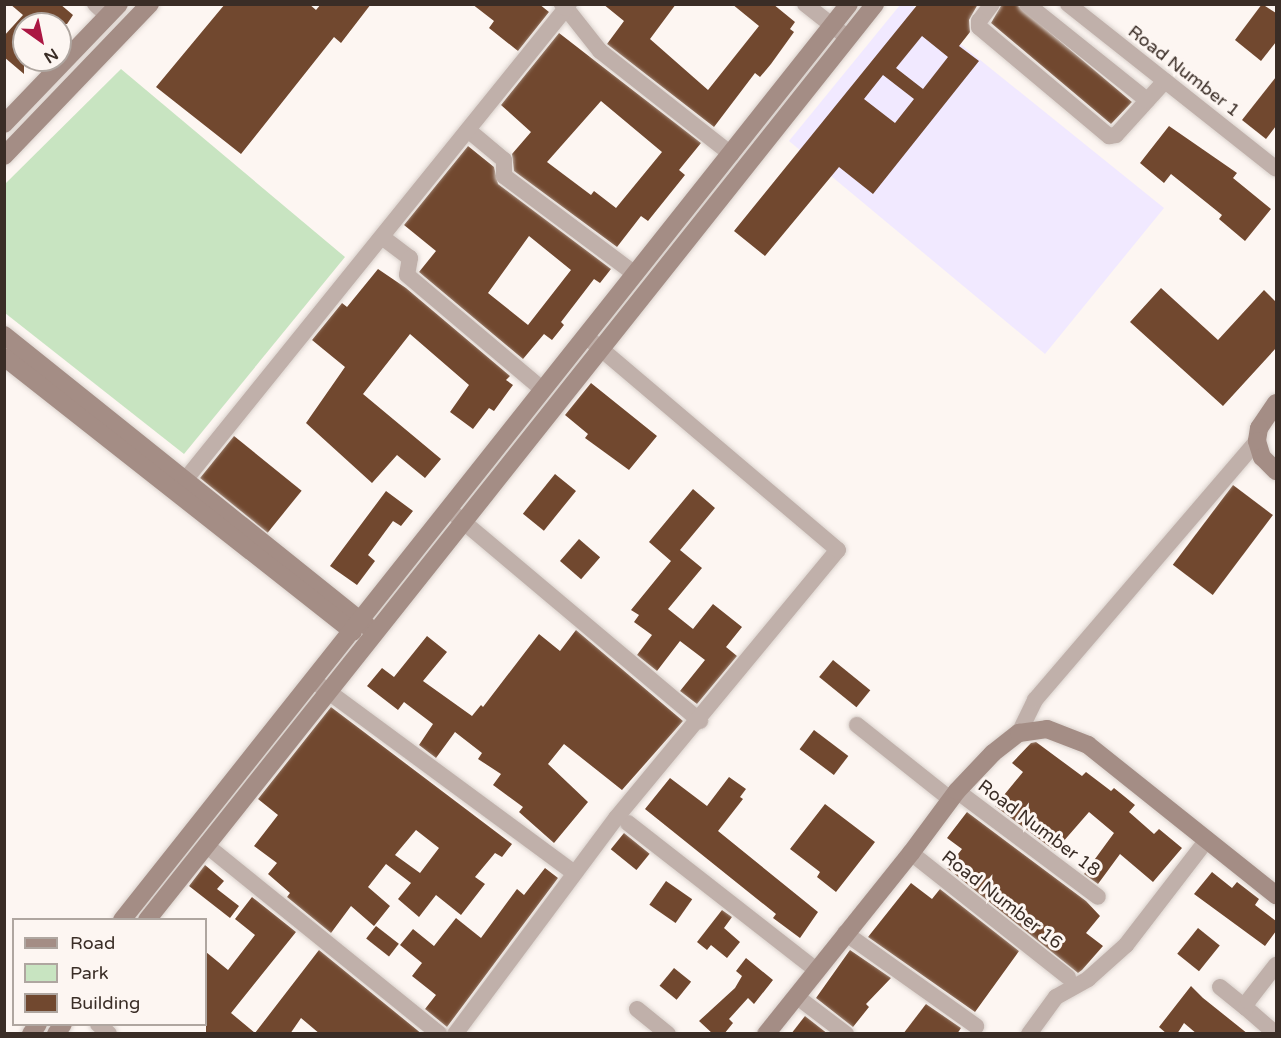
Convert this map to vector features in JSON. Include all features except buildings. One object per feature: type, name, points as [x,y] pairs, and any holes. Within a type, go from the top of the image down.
[{"type":"street","points":[[8,146],[150,4]]},
{"type":"street","points":[[805,4],[848,39]]},
{"type":"street","points":[[124,918],[849,4]]},
{"type":"street","points":[[149,918],[875,4]]},
{"type":"street","points":[[992,4],[979,21],[979,27],[1109,136],[1116,135],[1165,81]]},
{"type":"street","points":[[1027,4],[1148,100]]},
{"type":"street","name":"Road Number 1","points":[[1068,4],[1276,169]]},
{"type":"street","points":[[185,480],[566,6],[600,51],[730,154]]},
{"type":"street","points":[[4,124],[107,8]]},
{"type":"street","points":[[468,130],[504,160],[504,176],[635,274]]},
{"type":"street","points":[[382,237],[410,258],[407,274],[543,390]]},
{"type":"street","points":[[4,335],[185,480],[355,626]]},
{"type":"street","points":[[455,1034],[574,873],[838,550],[586,336]]},
{"type":"street","points":[[4,357],[370,637]]},
{"type":"street","points":[[1276,403],[1259,428],[1257,441],[1263,457],[1276,471]]},
{"type":"street","points":[[766,1034],[911,853],[953,795],[993,753],[1019,733],[1035,700],[1257,441]]},
{"type":"street","points":[[448,509],[700,721]]},
{"type":"street","points":[[312,680],[574,873]]},
{"type":"street","name":"Road Number 18","points":[[857,725],[1098,897]]},
{"type":"street","points":[[1019,733],[1047,729],[1088,745],[1276,895]]},
{"type":"street","points":[[628,823],[816,970]]},
{"type":"street","points":[[1029,1034],[1056,997],[1088,979],[1126,945],[1207,840]]},
{"type":"street","points":[[206,846],[439,1034]]},
{"type":"street","name":"Road Number 16","points":[[911,853],[986,909],[1068,977]]},
{"type":"street","points":[[845,933],[976,1026]]},
{"type":"street","points":[[1246,1008],[1248,1001],[1276,965]]},
{"type":"street","points":[[1220,987],[1276,1034]]},
{"type":"street","points":[[796,996],[846,1034]]},
{"type":"street","points":[[637,1010],[668,1034]]},
{"type":"shaded area","points":[[900,5],[912,5],[1164,208],[1045,354],[789,141]]},
{"type":"green space","points":[[121,69],[345,257],[184,454],[5,313],[5,184]]}]
